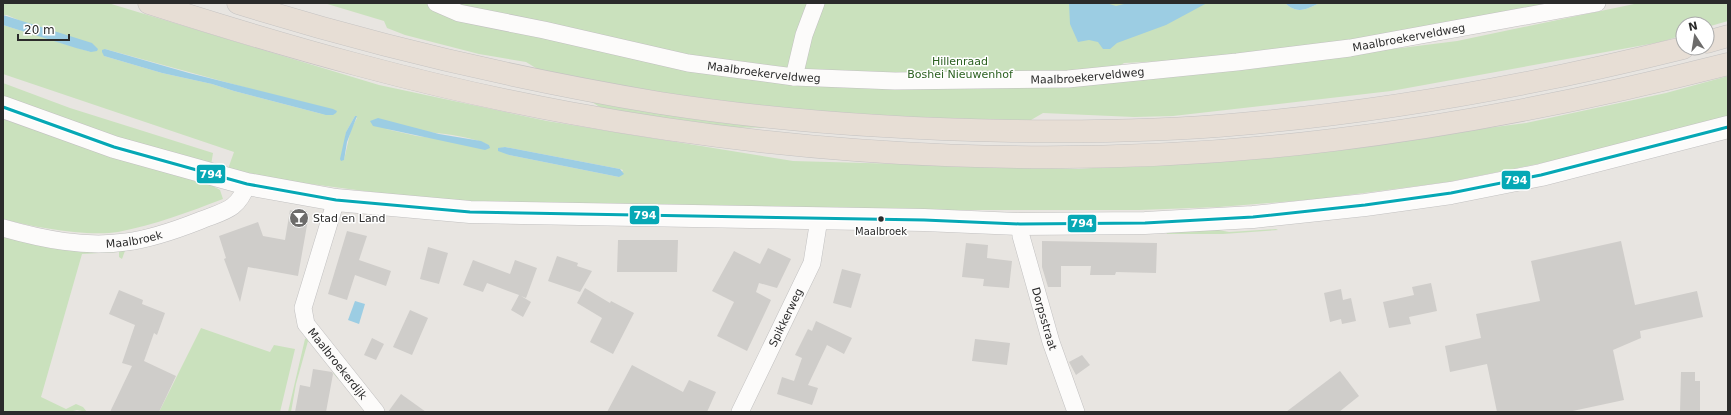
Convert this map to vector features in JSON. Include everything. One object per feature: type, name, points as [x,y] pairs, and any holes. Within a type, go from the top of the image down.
[{"type":"highway","points":[[149,3],[296,48],[479,94],[568,113],[656,128],[778,143],[872,152],[959,156],[1030,157],[1142,155],[1224,150],[1330,140],[1506,114],[1619,90],[1728,64]]},
{"type":"highway","points":[[238,3],[297,21],[496,72],[664,103],[780,118],[877,126],[968,130],[1134,130],[1240,124],[1376,108],[1516,85],[1675,50]]},
{"type":"highway","points":[[1715,40],[1728,36]]},
{"type":"street","name":"Maalbroekerveldweg","points":[[436,3],[459,13],[544,30],[688,63],[794,77],[895,81],[1068,79],[1237,62],[1350,48],[1597,3]]},
{"type":"street","points":[[794,77],[804,35],[816,3]]},
{"type":"street","points":[[3,107],[114,147],[247,184],[336,200],[470,212],[1020,224],[1145,223],[1230,218],[1365,205],[1451,193],[1522,179],[1635,152],[1728,127]]},
{"type":"street","name":"Maalbroek","points":[[3,228],[23,234],[72,242],[97,244],[127,242],[184,227],[234,207],[243,195],[247,184]]},
{"type":"street","name":"Maalbroekerdijk","points":[[336,200],[303,308],[303,315],[306,324],[376,412]]},
{"type":"street","name":"Spikkerweg","points":[[740,412],[812,263],[819,219]]},
{"type":"street","name":"Dorpsstraat","points":[[1020,224],[1021,236],[1051,342],[1076,412]]},
{"type":"green space","points":[[3,3],[108,3],[379,85],[547,121],[793,161],[1079,169],[1286,154],[1526,123],[1666,93],[1728,76],[1728,116],[1552,161],[1448,182],[1318,199],[1219,207],[1139,210],[841,210],[456,203],[288,181],[228,169],[234,152],[3,74],[3,25],[91,52],[7,15],[3,15]],"holes":[[[105,49],[247,88],[326,115],[212,84],[162,73],[104,56]],[[355,116],[357,118],[351,129],[344,160],[346,132]],[[386,129],[465,137],[489,145],[417,136]],[[505,147],[623,170],[619,177],[509,155],[498,149]]]},
{"type":"green space","name":"Hillenraad Boshei Nieuwenhof","points":[[324,3],[1285,3],[1294,9],[1302,10],[1320,3],[1567,3],[1327,45],[1223,58],[1124,63],[1103,76],[1243,68],[1457,41],[1639,3],[1728,3],[1728,21],[1715,25],[1715,16],[1675,16],[1675,38],[1661,42],[1391,91],[1173,116],[1134,117],[1043,113],[1012,131],[631,126],[526,62],[479,54],[405,35],[387,28],[384,21]]},
{"type":"green space","points":[[3,83],[70,108],[213,153],[211,165],[174,158],[3,100]]},
{"type":"green space","points":[[3,119],[135,163],[211,185],[220,190],[223,199],[158,222],[118,232],[76,232],[29,225],[3,219]]},
{"type":"green space","points":[[1208,228],[1229,232],[1278,230],[1223,234],[1167,234],[1165,230]]},
{"type":"green space","points":[[3,233],[126,248],[122,259],[119,257],[119,252],[82,254],[41,397],[66,409],[76,404],[83,407],[87,412],[77,410],[69,412],[3,412]]},
{"type":"green space","points":[[201,328],[270,352],[274,345],[295,349],[280,412],[159,412]]},
{"type":"green space","points":[[312,335],[339,371],[338,379],[333,373],[336,369],[308,341],[296,384],[291,412],[288,412],[305,339]]},
{"type":"water","points":[[1069,3],[1106,3],[1116,6],[1128,3],[1207,3],[1166,25],[1117,43],[1110,49],[1103,49],[1098,42],[1089,40],[1078,42],[1070,24]]},
{"type":"water","points":[[1285,3],[1320,3],[1306,9],[1298,10]]},
{"type":"water","points":[[3,15],[92,43],[98,49],[97,51],[91,52],[3,25]]},
{"type":"water","points":[[105,49],[189,73],[337,111],[333,115],[326,115],[212,84],[162,73],[104,56],[102,50]]},
{"type":"water","points":[[355,116],[357,116],[347,142],[344,160],[341,161],[340,159],[346,132]]},
{"type":"water","points":[[378,118],[439,134],[481,141],[489,145],[490,148],[485,150],[373,126],[370,121]]},
{"type":"water","points":[[505,147],[620,169],[624,174],[619,177],[509,155],[498,151],[498,148]]},
{"type":"water","points":[[355,301],[365,304],[359,324],[348,320]]},
{"type":"building","points":[[290,210],[309,214],[298,276],[248,267],[240,302],[224,259],[226,258],[219,236],[258,222],[263,236],[285,240]]},
{"type":"building","points":[[347,231],[367,236],[359,260],[391,271],[386,286],[355,275],[347,300],[328,294]]},
{"type":"building","points":[[618,240],[678,240],[677,272],[617,272]]},
{"type":"building","points":[[1042,241],[1157,243],[1156,273],[1116,272],[1115,275],[1090,275],[1091,266],[1061,266],[1061,287],[1048,287],[1042,267]]},
{"type":"building","points":[[1621,241],[1635,305],[1697,291],[1703,317],[1640,331],[1641,338],[1613,350],[1624,400],[1568,412],[1497,412],[1487,364],[1450,372],[1445,346],[1481,338],[1476,314],[1540,301],[1531,261]]},
{"type":"building","points":[[966,243],[988,245],[987,258],[1012,261],[1009,288],[983,286],[984,279],[962,277]]},
{"type":"building","points":[[428,247],[448,253],[439,284],[420,279]]},
{"type":"building","points":[[768,248],[791,259],[777,288],[759,283],[756,292],[771,300],[747,351],[717,336],[734,302],[712,291],[734,251],[760,264]]},
{"type":"building","points":[[557,256],[578,263],[577,266],[592,271],[580,292],[548,281]]},
{"type":"building","points":[[473,260],[510,274],[515,260],[537,268],[526,298],[521,296],[531,302],[523,317],[511,310],[519,295],[487,283],[483,292],[463,285]]},
{"type":"building","points":[[842,269],[861,274],[851,308],[833,303]]},
{"type":"building","points":[[1431,283],[1437,311],[1409,317],[1411,324],[1389,328],[1383,302],[1414,295],[1412,287]]},
{"type":"building","points":[[585,288],[610,303],[611,301],[634,313],[613,354],[590,342],[602,318],[577,303]]},
{"type":"building","points":[[1341,289],[1343,300],[1351,298],[1356,321],[1342,324],[1341,319],[1330,322],[1324,293]]},
{"type":"building","points":[[119,290],[143,300],[142,304],[165,313],[157,335],[154,333],[144,361],[176,376],[159,412],[110,412],[132,366],[122,363],[135,325],[109,314]]},
{"type":"building","points":[[410,310],[428,318],[412,355],[393,347]]},
{"type":"building","points":[[816,321],[852,338],[844,354],[827,345],[808,385],[818,388],[812,405],[777,394],[782,377],[794,381],[802,358],[795,355],[808,329],[812,331]]},
{"type":"building","points":[[372,338],[384,344],[376,360],[364,355]]},
{"type":"building","points":[[975,339],[1010,343],[1007,365],[972,361]]},
{"type":"building","points":[[1082,355],[1090,365],[1076,375],[1069,362]]},
{"type":"building","points":[[632,365],[683,392],[689,380],[716,392],[707,412],[607,412]]},
{"type":"building","points":[[313,369],[332,372],[333,374],[326,412],[295,412],[300,385],[310,387]]},
{"type":"building","points":[[1340,371],[1359,396],[1339,412],[1286,412]]},
{"type":"building","points":[[1681,372],[1695,372],[1695,381],[1700,381],[1700,412],[1680,412]]},
{"type":"building","points":[[401,394],[426,412],[388,412]]},
{"type":"transit line","name":"794","points":[[3,107],[114,147],[247,184],[336,200],[470,212],[924,220],[1020,224],[1145,223],[1253,217],[1365,205],[1451,193],[1541,175],[1728,127]]},
{"type":"place","name":"Stad en Land","points":[[299,218]]},
{"type":"place","name":"Maalbroek","points":[[881,219]]}]
